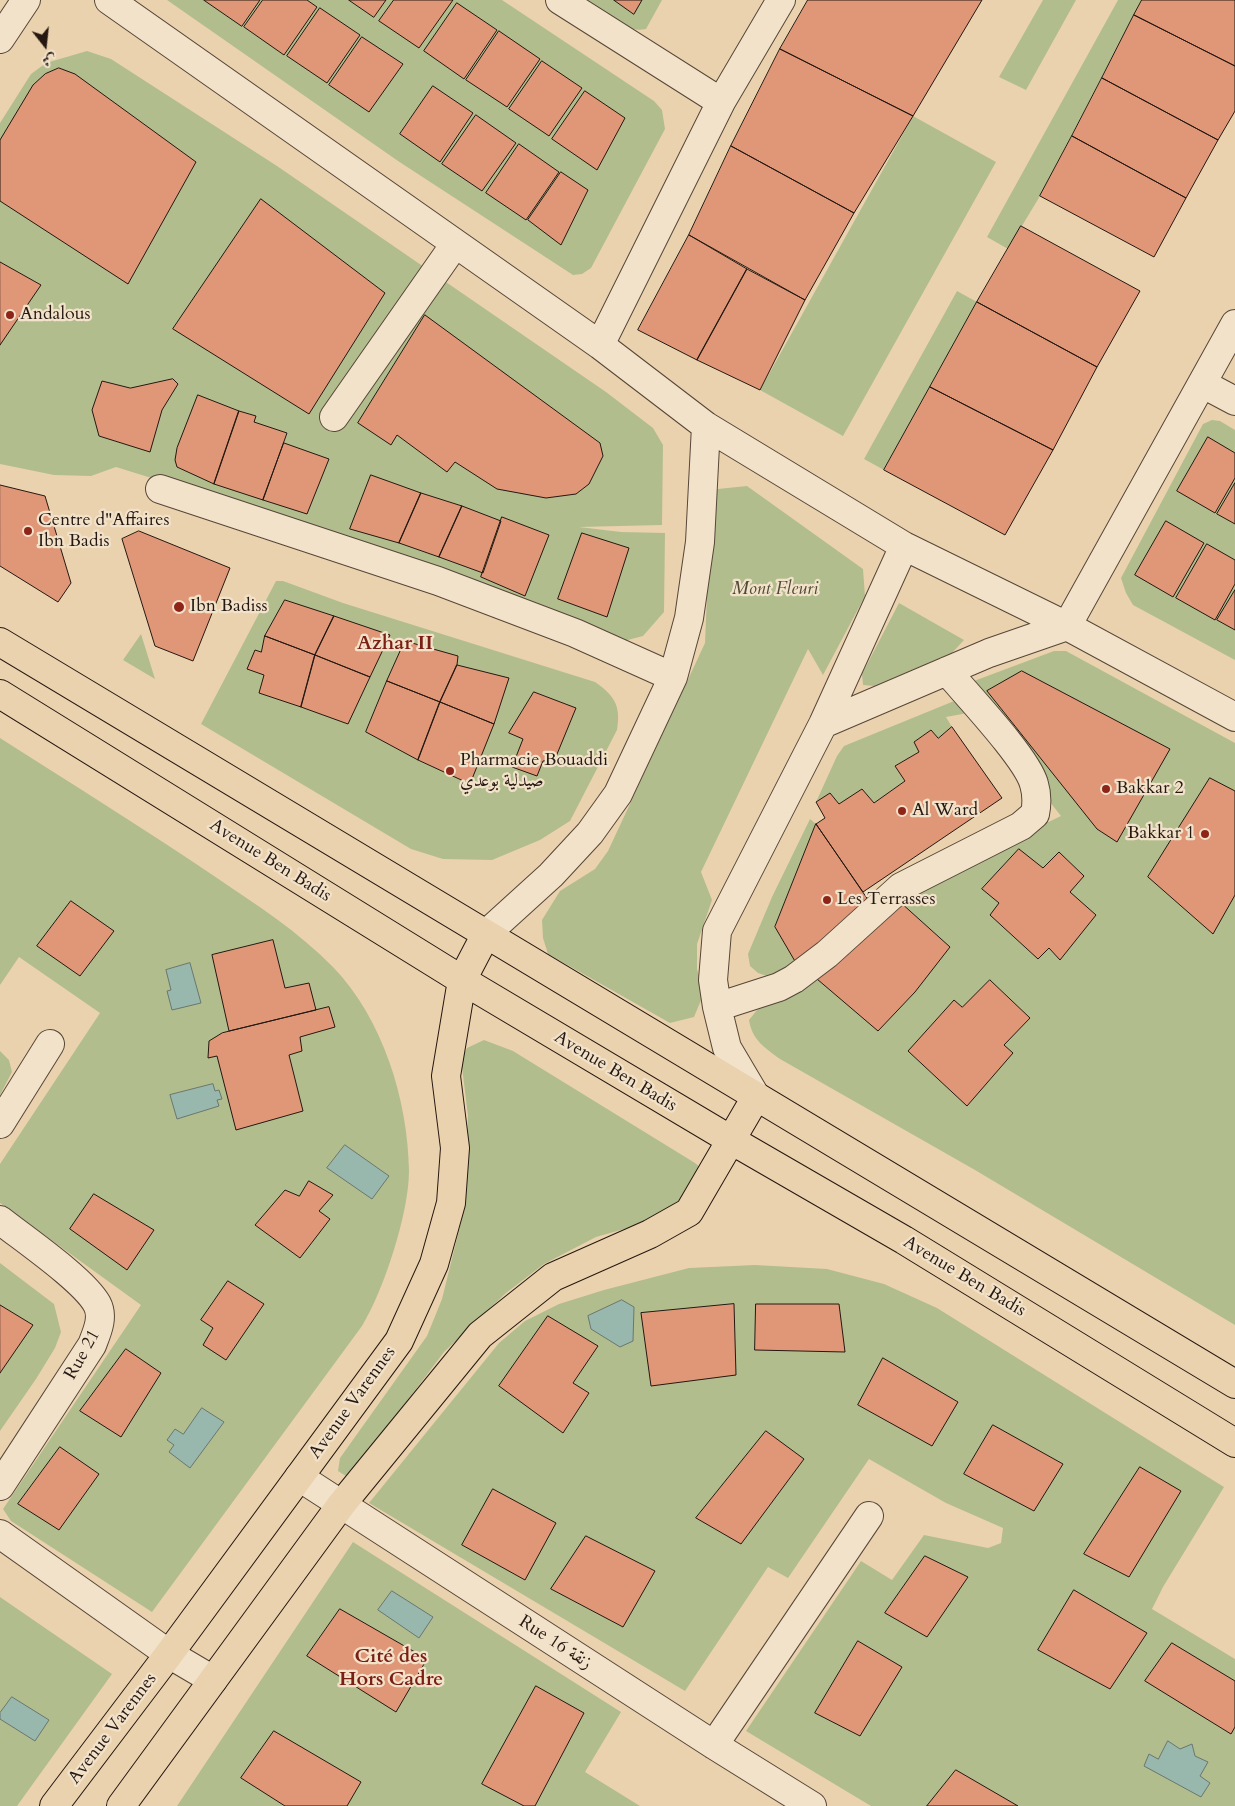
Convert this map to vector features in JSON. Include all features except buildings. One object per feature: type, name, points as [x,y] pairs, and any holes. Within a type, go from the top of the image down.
[{"type":"main road","points":[[0,642],[1235,1384]]},
{"type":"main road","name":"Avenue Ben Badis","points":[[0,694],[462,980],[731,1140],[904,1240],[1235,1442]]},
{"type":"main road","name":"Avenue Varennes","points":[[54,1806],[169,1654],[399,1341],[434,1264],[451,1203],[454,1148],[446,1076],[462,980],[486,934]]},
{"type":"main road","points":[[121,1806],[341,1505],[480,1335],[553,1277],[650,1234],[689,1212],[756,1097]]},
{"type":"street","points":[[0,39],[26,0]]},
{"type":"street","points":[[109,0],[600,345],[706,426],[904,546],[1067,626],[1235,717]]},
{"type":"street","points":[[560,0],[721,102]]},
{"type":"street","points":[[600,345],[721,102],[781,0]]},
{"type":"street","points":[[334,417],[455,244]]},
{"type":"street","points":[[823,724],[989,653],[1067,626],[1235,324]]},
{"type":"street","points":[[1203,384],[1235,401]]},
{"type":"street","points":[[486,934],[551,875],[590,833],[618,794],[673,677],[689,618],[700,542],[706,426]]},
{"type":"street","points":[[160,489],[438,581],[575,633],[673,677]]},
{"type":"street","points":[[756,1097],[727,1048],[717,1006],[712,980],[717,931],[823,724],[904,546]]},
{"type":"street","points":[[717,1006],[779,987],[794,979],[827,954],[901,887],[1021,826],[1035,814],[1037,800],[1034,782],[1024,763],[947,671]]},
{"type":"street","points":[[0,1124],[50,1044]]},
{"type":"street","name":"Rue 21","points":[[0,1220],[82,1285],[98,1304],[100,1323],[92,1345],[0,1486]]},
{"type":"street","name":"Rue 16 زنقة","points":[[299,1477],[714,1745],[779,1797],[812,1806]]},
{"type":"street","points":[[714,1745],[869,1516]]},
{"type":"street","points":[[0,1534],[169,1654],[213,1680]]},
{"type":"green space","points":[[167,0],[502,0],[654,101],[662,110],[665,129],[591,268],[582,274],[573,275],[398,161]]},
{"type":"green space","points":[[585,0],[662,0],[646,29],[638,30],[614,21]]},
{"type":"green space","points":[[1043,0],[1076,0],[1026,90],[999,77]]},
{"type":"green space","points":[[1118,0],[1142,0],[1040,196],[1008,249],[987,237]]},
{"type":"green space","points":[[87,51],[111,59],[277,166],[606,392],[653,428],[663,445],[662,525],[579,527],[621,532],[665,533],[664,612],[643,636],[624,641],[206,495],[116,467],[91,476],[54,475],[0,464],[0,123],[31,74],[46,63]]},
{"type":"green space","points":[[913,116],[996,162],[843,436],[760,390]]},
{"type":"green space","points":[[957,291],[977,302],[884,470],[864,459]]},
{"type":"green space","points":[[1212,420],[1220,421],[1235,430],[1235,660],[1133,605],[1126,593],[1121,578],[1203,424]]},
{"type":"green space","name":"Mont Fleuri","points":[[747,486],[863,569],[865,596],[823,675],[808,649],[701,872],[712,900],[697,944],[697,969],[704,993],[694,1017],[670,1023],[548,954],[543,938],[542,920],[560,891],[595,869],[608,851],[705,643],[711,501],[718,489]]},
{"type":"green space","points":[[276,581],[283,581],[343,603],[595,682],[602,687],[615,702],[618,714],[617,730],[570,821],[540,840],[492,860],[443,859],[411,849],[201,724]]},
{"type":"green space","points":[[899,603],[964,640],[952,653],[874,686],[863,685],[862,674]]},
{"type":"green space","points":[[141,634],[155,679],[123,660]]},
{"type":"green space","points":[[1054,651],[1066,651],[1235,743],[1235,1325],[975,1170],[780,1059],[756,1038],[749,1020],[757,1010],[772,1002],[922,883],[1061,816],[1034,782],[974,681]]},
{"type":"green space","points":[[959,699],[968,713],[946,717],[952,727],[938,738],[931,730],[914,742],[919,752],[895,766],[905,781],[874,803],[862,789],[839,804],[830,793],[816,802],[837,756],[844,746]]},
{"type":"green space","points":[[0,738],[247,898],[320,954],[351,988],[379,1036],[398,1089],[404,1116],[409,1171],[405,1208],[387,1272],[370,1311],[362,1326],[152,1612],[11,1521],[3,1509],[141,1305],[0,1203],[0,1164],[100,1013],[19,957],[0,985]]},
{"type":"green space","points":[[810,819],[816,824],[775,927],[796,963],[776,974],[767,976],[758,973],[750,966],[748,954],[772,897]]},
{"type":"green space","points":[[484,1040],[513,1051],[695,1163],[701,1168],[701,1191],[649,1222],[596,1237],[544,1264],[506,1293],[444,1352],[355,1470],[346,1476],[338,1471],[340,1458],[427,1336],[442,1299],[463,1214],[468,1116],[461,1059],[467,1048]]},
{"type":"green space","points":[[0,1051],[9,1060],[12,1072],[0,1095]]},
{"type":"green space","points":[[0,1263],[54,1304],[61,1332],[55,1348],[36,1379],[0,1431]]},
{"type":"green space","points":[[755,1265],[827,1269],[884,1284],[937,1308],[1224,1487],[1163,1587],[1152,1609],[1235,1659],[1235,1806],[871,1806],[746,1731],[861,1561],[892,1580],[924,1535],[988,1548],[1001,1543],[1003,1528],[946,1503],[869,1459],[788,1578],[768,1567],[685,1691],[369,1503],[499,1343],[525,1321],[559,1304],[689,1268]]},
{"type":"green space","points":[[353,1542],[621,1712],[585,1772],[640,1806],[177,1806]]},
{"type":"green space","points":[[0,1597],[112,1674],[17,1806],[0,1806]]},
{"type":"water","points":[[190,963],[201,1003],[172,1010],[167,991],[171,990],[166,970]]},
{"type":"water","points":[[213,1084],[215,1091],[219,1090],[222,1099],[217,1100],[219,1106],[177,1119],[170,1095]]},
{"type":"water","points":[[345,1145],[389,1176],[372,1199],[327,1168]]},
{"type":"water","points":[[622,1300],[634,1307],[633,1341],[620,1347],[591,1329],[588,1316]]},
{"type":"water","points":[[202,1408],[224,1422],[190,1468],[169,1452],[174,1445],[167,1440],[175,1429],[183,1434]]},
{"type":"water","points":[[392,1591],[433,1617],[419,1638],[378,1610]]},
{"type":"water","points":[[12,1697],[49,1720],[35,1741],[0,1719],[0,1713]]},
{"type":"water","points":[[1168,1741],[1180,1749],[1192,1744],[1195,1756],[1208,1762],[1200,1776],[1210,1783],[1201,1797],[1144,1766],[1149,1754],[1158,1759]]},
{"type":"place","name":"Andalous","points":[[10,315]]},
{"type":"place","name":"Centre d\"Affaires Ibn Badis","points":[[28,531]]},
{"type":"place","name":"Ibn Badiss","points":[[179,607]]},
{"type":"place","name":"Pharmacie Bouaddi صيدلية بوعدي","points":[[450,771]]},
{"type":"place","name":"Bakkar 2","points":[[1106,789]]},
{"type":"place","name":"Al Ward","points":[[902,811]]},
{"type":"place","name":"Bakkar 1","points":[[1205,834]]},
{"type":"place","name":"Les Terrasses","points":[[827,900]]},
{"type":"district","name":"Azhar II","points":[[395,644]]},
{"type":"district","name":"Cité des Hors Cadre","points":[[391,1668]]}]
